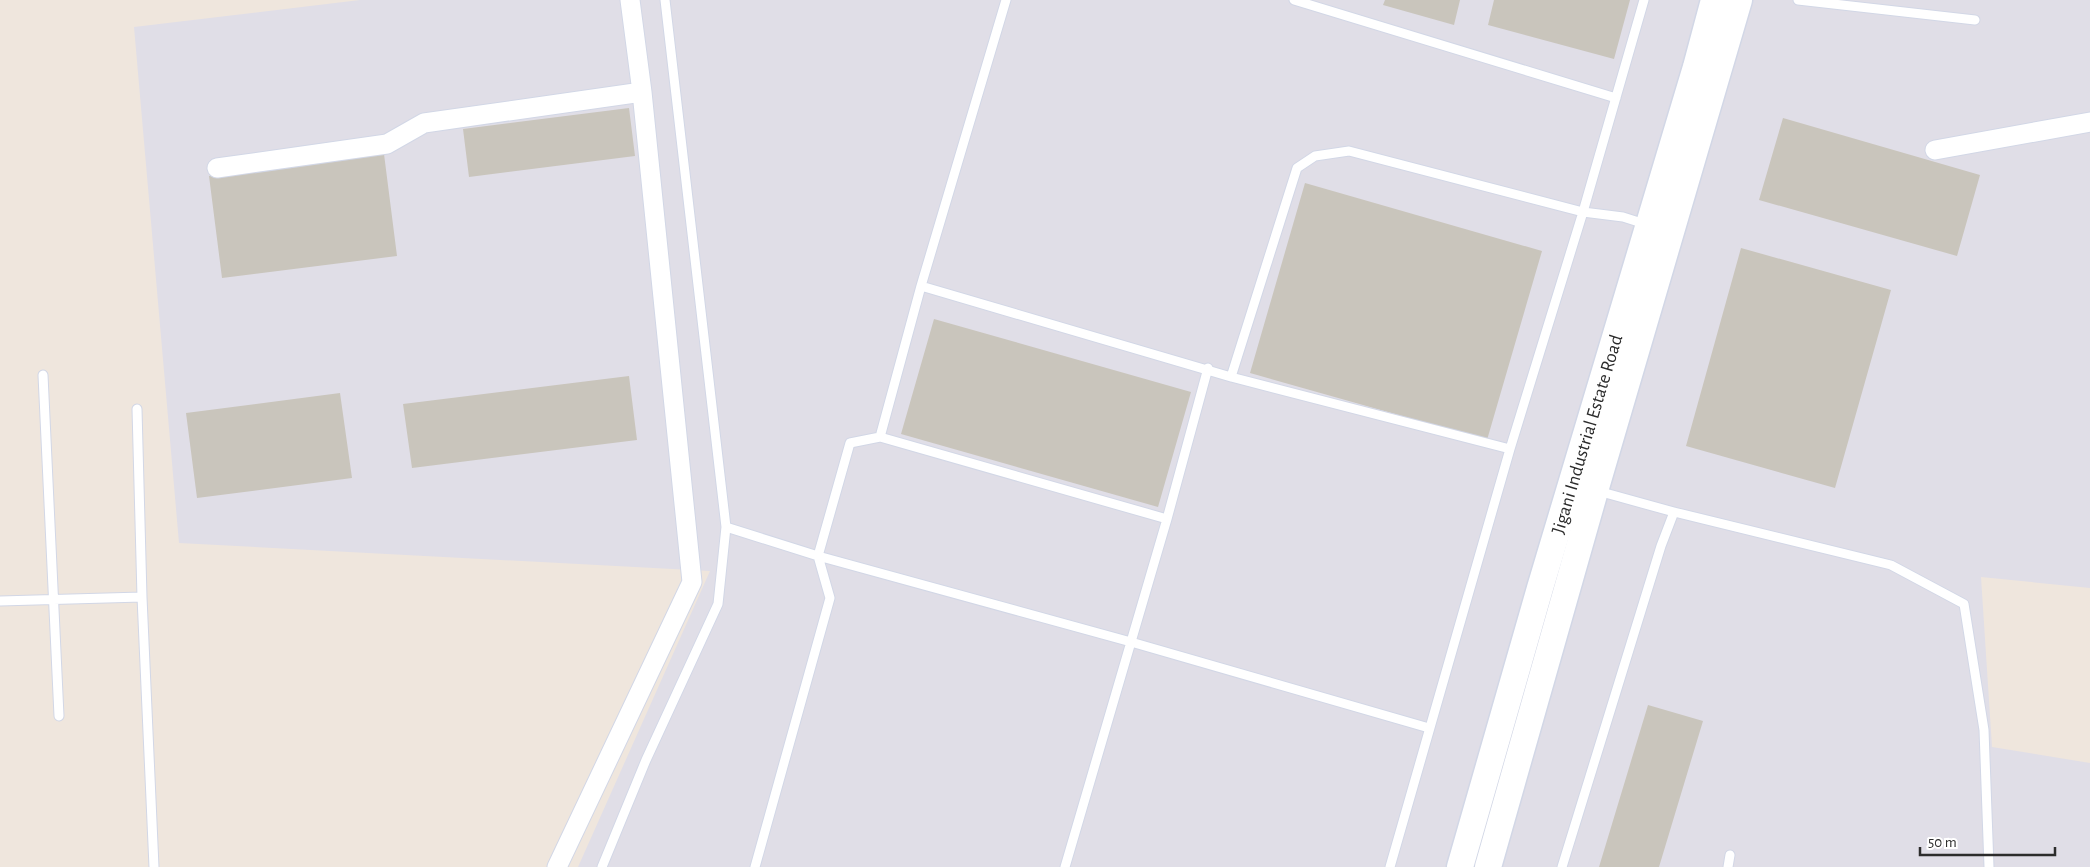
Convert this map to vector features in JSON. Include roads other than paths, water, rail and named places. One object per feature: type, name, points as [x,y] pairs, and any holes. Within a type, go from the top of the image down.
[{"type":"main road","name":"Jigani Industrial Estate Road","points":[[1460,867],[1540,588],[1714,0]]},
{"type":"main road","name":"Jigani Industrial Estate Road","points":[[1488,867],[1595,491],[1739,0]]},
{"type":"street","points":[[557,867],[692,582],[642,92],[630,0]]},
{"type":"street","points":[[217,168],[387,144],[424,123],[642,92]]},
{"type":"street","points":[[1935,150],[2090,122]]},
{"type":"lane","points":[[602,867],[646,760],[718,604],[726,527],[666,0]]},
{"type":"lane","points":[[880,437],[921,286],[1006,0]]},
{"type":"lane","points":[[1294,0],[1616,98]]},
{"type":"lane","points":[[1390,867],[1510,449],[1583,212],[1644,0]]},
{"type":"lane","points":[[1798,0],[1975,20]]},
{"type":"lane","points":[[1231,377],[1297,168],[1315,156],[1349,151],[1583,212],[1623,217],[1648,225]]},
{"type":"lane","points":[[921,286],[1208,368],[1231,377],[1510,449]]},
{"type":"lane","points":[[1065,867],[1167,519],[1208,368]]},
{"type":"lane","points":[[43,375],[59,716]]},
{"type":"lane","points":[[137,409],[142,597],[154,867]]},
{"type":"lane","points":[[755,867],[830,598],[818,556],[850,443],[880,437],[1167,519]]},
{"type":"lane","points":[[1595,491],[1891,565],[1964,604],[1984,730],[1989,867]]},
{"type":"lane","points":[[1562,867],[1661,546],[1674,512]]},
{"type":"lane","points":[[726,527],[818,556],[1131,642],[1429,728]]},
{"type":"lane","points":[[0,601],[142,597]]},
{"type":"lane","points":[[1728,867],[1730,854]]}]
